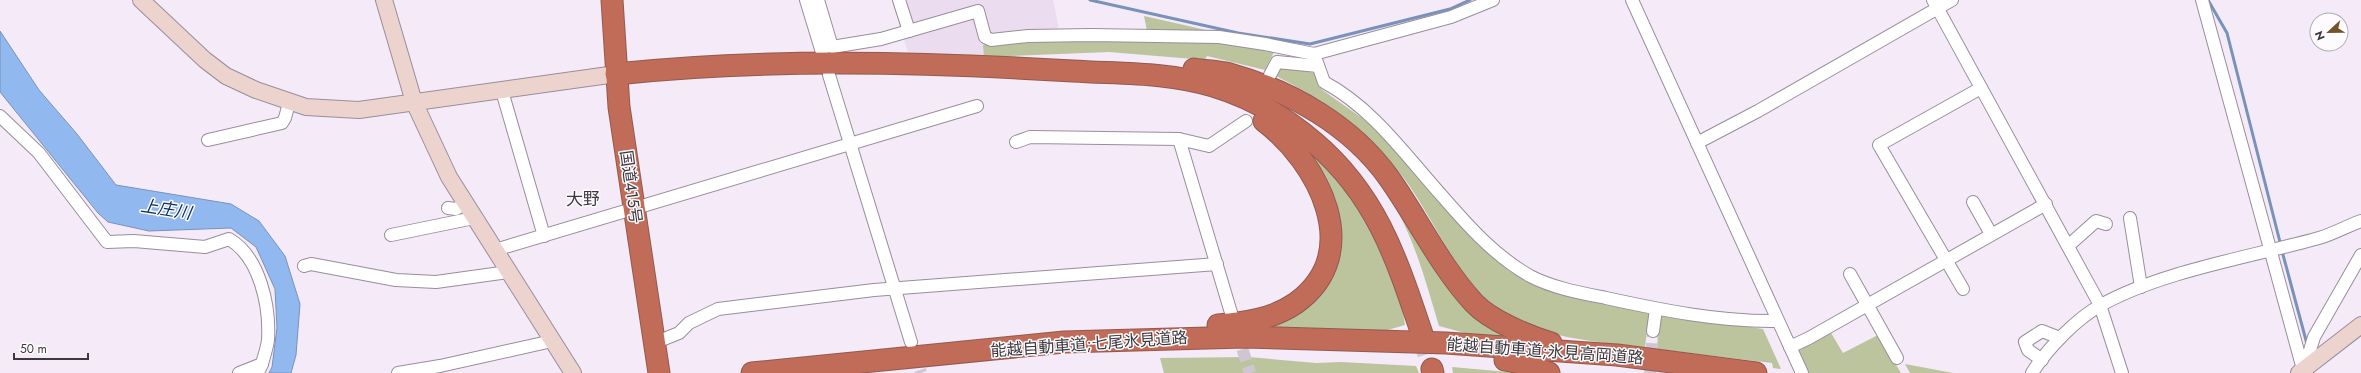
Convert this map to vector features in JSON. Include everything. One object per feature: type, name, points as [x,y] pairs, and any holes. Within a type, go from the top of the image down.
[{"type":"highway","name":"国道415号","points":[[612,0],[616,74],[634,210],[659,373]]},
{"type":"highway","points":[[616,74],[716,65],[808,63],[1006,66],[1076,72],[1179,72],[1229,74],[1269,87],[1317,112],[1365,150],[1388,177],[1441,258],[1475,304],[1526,335],[1557,345],[1617,355]]},
{"type":"highway","points":[[1064,342],[1244,323],[1260,319],[1289,306],[1308,292],[1329,260],[1331,224],[1325,200],[1310,171],[1283,135],[1254,113],[1179,72]]},
{"type":"highway","points":[[1179,72],[1247,98],[1281,117],[1314,142],[1336,162],[1353,181],[1375,214],[1395,256],[1434,357]]},
{"type":"highway","name":"能越自動車道;七尾氷見道路","points":[[752,373],[1064,342],[1230,337],[1434,357]]},
{"type":"highway","name":"能越自動車道;七尾氷見道路","points":[[838,373],[1112,350],[1264,349],[1434,357]]},
{"type":"highway","name":"能越自動車道;氷見高岡道路","points":[[1434,357],[1617,355],[1756,373]]},
{"type":"highway","name":"能越自動車道;氷見高岡道路","points":[[1434,357],[1565,362],[1662,373]]},
{"type":"highway","points":[[1505,360],[1526,364],[1549,373]]},
{"type":"street","points":[[141,0],[205,60],[226,76],[289,103],[306,107],[360,110],[616,74]]},
{"type":"street","points":[[384,0],[414,102],[449,177],[573,373]]},
{"type":"street","points":[[806,0],[824,59]]},
{"type":"street","points":[[818,0],[832,47],[881,39],[978,11],[985,37],[991,40],[1028,36],[1091,35],[1219,38],[1265,44],[1314,54],[1451,17],[1493,0]]},
{"type":"street","points":[[899,0],[909,31]]},
{"type":"street","points":[[1632,0],[1802,373]]},
{"type":"street","points":[[1697,143],[1758,111],[1936,4],[1952,0]]},
{"type":"street","points":[[2202,0],[2271,250],[2302,372]]},
{"type":"street","points":[[1936,4],[2100,305],[2122,373]]},
{"type":"street","points":[[1314,54],[1324,82],[1342,92],[1382,126],[1489,247],[1531,276],[1573,291],[1656,309],[1754,322],[1777,321]]},
{"type":"street","points":[[1270,75],[1277,62],[1318,66]]},
{"type":"street","points":[[829,75],[911,342]]},
{"type":"street","points":[[1963,288],[1879,145],[1981,88]]},
{"type":"street","points":[[502,91],[544,236]]},
{"type":"street","points":[[208,140],[282,122],[285,118],[289,103]]},
{"type":"street","points":[[494,250],[634,210],[977,106]]},
{"type":"street","points":[[0,116],[39,153],[107,242],[134,241],[205,247],[229,239],[240,245],[261,283],[268,315],[268,341],[260,368],[239,373]]},
{"type":"street","points":[[1016,142],[1030,137],[1179,139],[1210,146],[1246,121]]},
{"type":"street","points":[[1179,139],[1232,316]]},
{"type":"street","points":[[1973,202],[1992,234]]},
{"type":"street","points":[[448,208],[456,209],[465,203]]},
{"type":"street","points":[[1790,347],[1809,338],[1946,259],[2046,204]]},
{"type":"street","points":[[391,235],[474,218]]},
{"type":"street","points":[[2130,218],[2141,287]]},
{"type":"street","points":[[2068,246],[2096,221],[2106,224]]},
{"type":"street","points":[[2032,373],[2060,338],[2100,305],[2141,287],[2271,250],[2320,238],[2361,221]]},
{"type":"street","points":[[2302,372],[2314,336],[2361,255]]},
{"type":"street","points":[[304,266],[311,264],[396,280],[436,282],[508,272]]},
{"type":"street","points":[[654,343],[679,333],[689,323],[718,309],[874,290],[895,290],[1217,264]]},
{"type":"street","points":[[1850,274],[1897,358]]},
{"type":"street","points":[[1653,331],[1656,309]]},
{"type":"street","points":[[2302,372],[2361,325]]},
{"type":"street","points":[[2042,360],[2028,350],[2025,342],[2042,331],[2060,338]]},
{"type":"street","points":[[398,373],[439,370],[552,341]]},
{"type":"shaded area","points":[[892,0],[1053,0],[1061,40],[984,45],[984,57],[909,56]]},
{"type":"green space","points":[[1144,16],[1215,32],[1147,31]]},
{"type":"green space","points":[[1063,39],[1221,42],[1275,50],[1265,70],[1207,56],[1205,60],[1109,52],[984,57],[983,45]]},
{"type":"green space","points":[[1280,66],[1314,73],[1321,89],[1362,118],[1381,134],[1473,240],[1509,271],[1528,281],[1643,309],[1649,315],[1645,347],[1595,342],[1547,332],[1516,320],[1497,308],[1480,293],[1465,275],[1415,195],[1389,159],[1360,130],[1329,106],[1274,75]]},
{"type":"green space","points":[[1337,133],[1366,160],[1515,341],[1487,339],[1439,326],[1424,276],[1406,227],[1389,197],[1377,180]]},
{"type":"green space","points":[[1306,146],[1337,175],[1349,190],[1371,226],[1389,266],[1402,306],[1405,325],[1377,333],[1263,329],[1338,252],[1341,230],[1336,201],[1327,178]]},
{"type":"green space","points":[[1666,314],[1763,329],[1781,369],[1773,368],[1772,363],[1657,349],[1659,319]]},
{"type":"green space","points":[[1831,333],[1843,353],[1878,335],[1901,373],[1809,373],[1799,350]]},
{"type":"green space","points":[[1249,357],[1316,363],[1341,362],[1416,366],[1419,373],[1164,373],[1160,358]]},
{"type":"green space","points":[[1905,364],[1953,373],[1910,373]]},
{"type":"green space","points":[[1452,367],[1519,373],[1453,373]]},
{"type":"water","name":"上庄川","points":[[0,31],[39,90],[77,134],[116,185],[231,204],[259,221],[285,256],[300,304],[296,355],[291,373],[269,373],[272,367],[277,328],[275,289],[256,247],[231,228],[149,231],[108,222],[98,213],[0,92]]},
{"type":"waterway","points":[[1090,0],[1238,33],[1310,44],[1450,9],[1470,0]]},
{"type":"waterway","points":[[2208,0],[2227,33],[2281,246]]},
{"type":"waterway","points":[[2282,251],[2307,344]]},
{"type":"tunnel","points":[[1650,373],[1653,331]]},
{"type":"tunnel","points":[[1237,332],[1250,373]]},
{"type":"tunnel","points":[[1422,334],[1432,369]]},
{"type":"tunnel","points":[[914,353],[921,373]]},
{"type":"district","name":"大野","points":[[583,199]]}]
